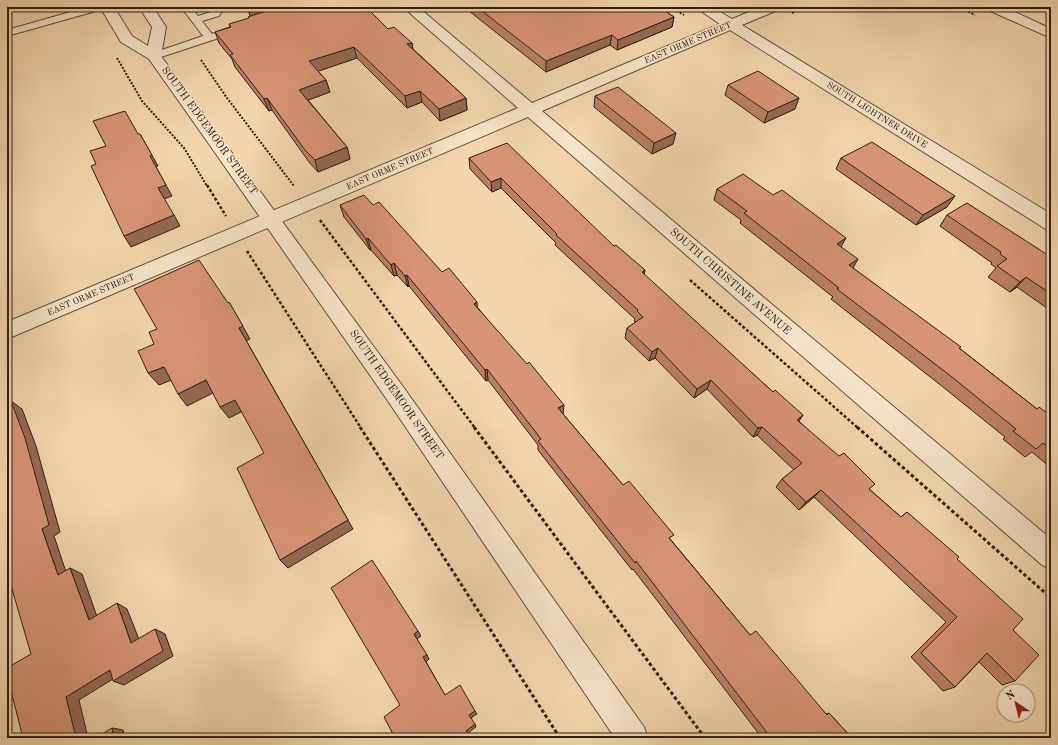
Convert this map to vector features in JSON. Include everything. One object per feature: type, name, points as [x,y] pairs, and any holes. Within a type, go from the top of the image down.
[{"type":"street","name":"SOUTH EDGEMOOR STREET","points":[[108,7],[126,39],[154,56],[272,218],[499,541],[633,738]]},
{"type":"street","name":"SOUTH EDGEMOOR STREET","points":[[146,7],[159,27],[154,56]]},
{"type":"street","name":"SOUTH CHRISTINE AVENUE","points":[[410,7],[1051,556]]},
{"type":"street","name":"SOUTH LIGHTNER DRIVE","points":[[702,7],[1051,223]]},
{"type":"street","name":"EAST ORME STREET","points":[[7,331],[773,7]]},
{"type":"street","points":[[993,7],[1051,34]]},
{"type":"lane","points":[[7,33],[99,7]]},
{"type":"lane","points":[[186,7],[209,37]]},
{"type":"lane","points":[[196,20],[215,14],[219,7]]},
{"type":"lane","points":[[154,56],[245,26]]},
{"type":"path","points":[[190,44],[227,98],[308,204],[705,738]]},
{"type":"path","points":[[116,56],[142,101],[184,148],[237,234],[560,738]]},
{"type":"path","points":[[687,278],[1051,598]]},
{"type":"building","points":[[278,7],[366,7],[388,29],[394,27],[412,43],[407,44],[466,98],[439,109],[420,91],[405,96],[354,47],[309,61],[326,80],[299,90],[347,147],[315,160],[305,150],[267,98],[264,99],[230,55],[233,54],[215,32],[231,27],[229,24]]},
{"type":"building","points":[[477,7],[659,7],[674,17],[618,40],[612,35],[546,61]]},
{"type":"building","points":[[758,71],[799,98],[768,112],[728,85]]},
{"type":"building","points":[[618,87],[676,133],[654,143],[595,96]]},
{"type":"building","points":[[125,111],[152,155],[150,156],[166,185],[158,188],[174,215],[124,236],[91,166],[96,164],[90,151],[106,146],[93,121]]},
{"type":"building","points":[[872,142],[955,196],[923,215],[841,158]]},
{"type":"building","points":[[507,143],[614,246],[616,245],[645,270],[642,272],[773,392],[775,390],[803,415],[797,420],[839,456],[844,453],[875,484],[869,489],[901,517],[907,512],[959,557],[957,559],[1023,619],[1013,630],[1039,655],[1015,681],[987,653],[955,687],[921,653],[957,617],[821,490],[806,502],[782,479],[802,463],[762,427],[758,428],[711,380],[697,389],[658,348],[652,352],[627,328],[643,317],[637,311],[638,310],[556,235],[557,234],[501,178],[491,182],[469,158]]},
{"type":"building","points":[[743,174],[773,195],[782,190],[846,238],[837,244],[858,259],[849,265],[961,347],[959,348],[1037,409],[1039,407],[1051,416],[1051,450],[1043,443],[1036,449],[1013,431],[1016,429],[952,377],[837,289],[839,288],[744,213],[747,211],[717,189]]},
{"type":"building","points":[[364,195],[373,205],[379,202],[442,272],[449,268],[477,302],[474,304],[527,364],[529,362],[564,405],[558,408],[623,485],[629,481],[674,535],[669,538],[750,635],[756,631],[827,715],[829,713],[852,738],[771,738],[636,561],[635,563],[538,441],[541,439],[487,369],[485,370],[407,275],[405,276],[394,263],[391,265],[368,238],[366,239],[340,205]]},
{"type":"building","points":[[967,203],[1051,257],[1051,294],[1026,277],[1020,282],[997,266],[1007,259],[1000,254],[1001,252],[947,215]]},
{"type":"building","points":[[199,260],[228,303],[229,302],[243,326],[239,328],[348,520],[280,560],[237,468],[264,453],[235,400],[220,407],[206,380],[178,394],[164,367],[148,373],[138,351],[154,344],[149,332],[157,329],[134,289]]},
{"type":"building","points":[[11,401],[25,438],[49,525],[42,529],[58,575],[70,568],[89,620],[117,603],[131,643],[155,629],[163,651],[113,681],[110,670],[66,697],[76,738],[23,738],[7,675],[7,668],[31,654],[7,572],[7,403]]},
{"type":"building","points":[[372,560],[418,631],[414,634],[427,655],[423,657],[445,695],[460,685],[475,711],[469,715],[475,724],[466,731],[471,738],[395,738],[384,717],[400,705],[331,588]]},
{"type":"building","points":[[112,728],[114,738],[95,738]]}]
